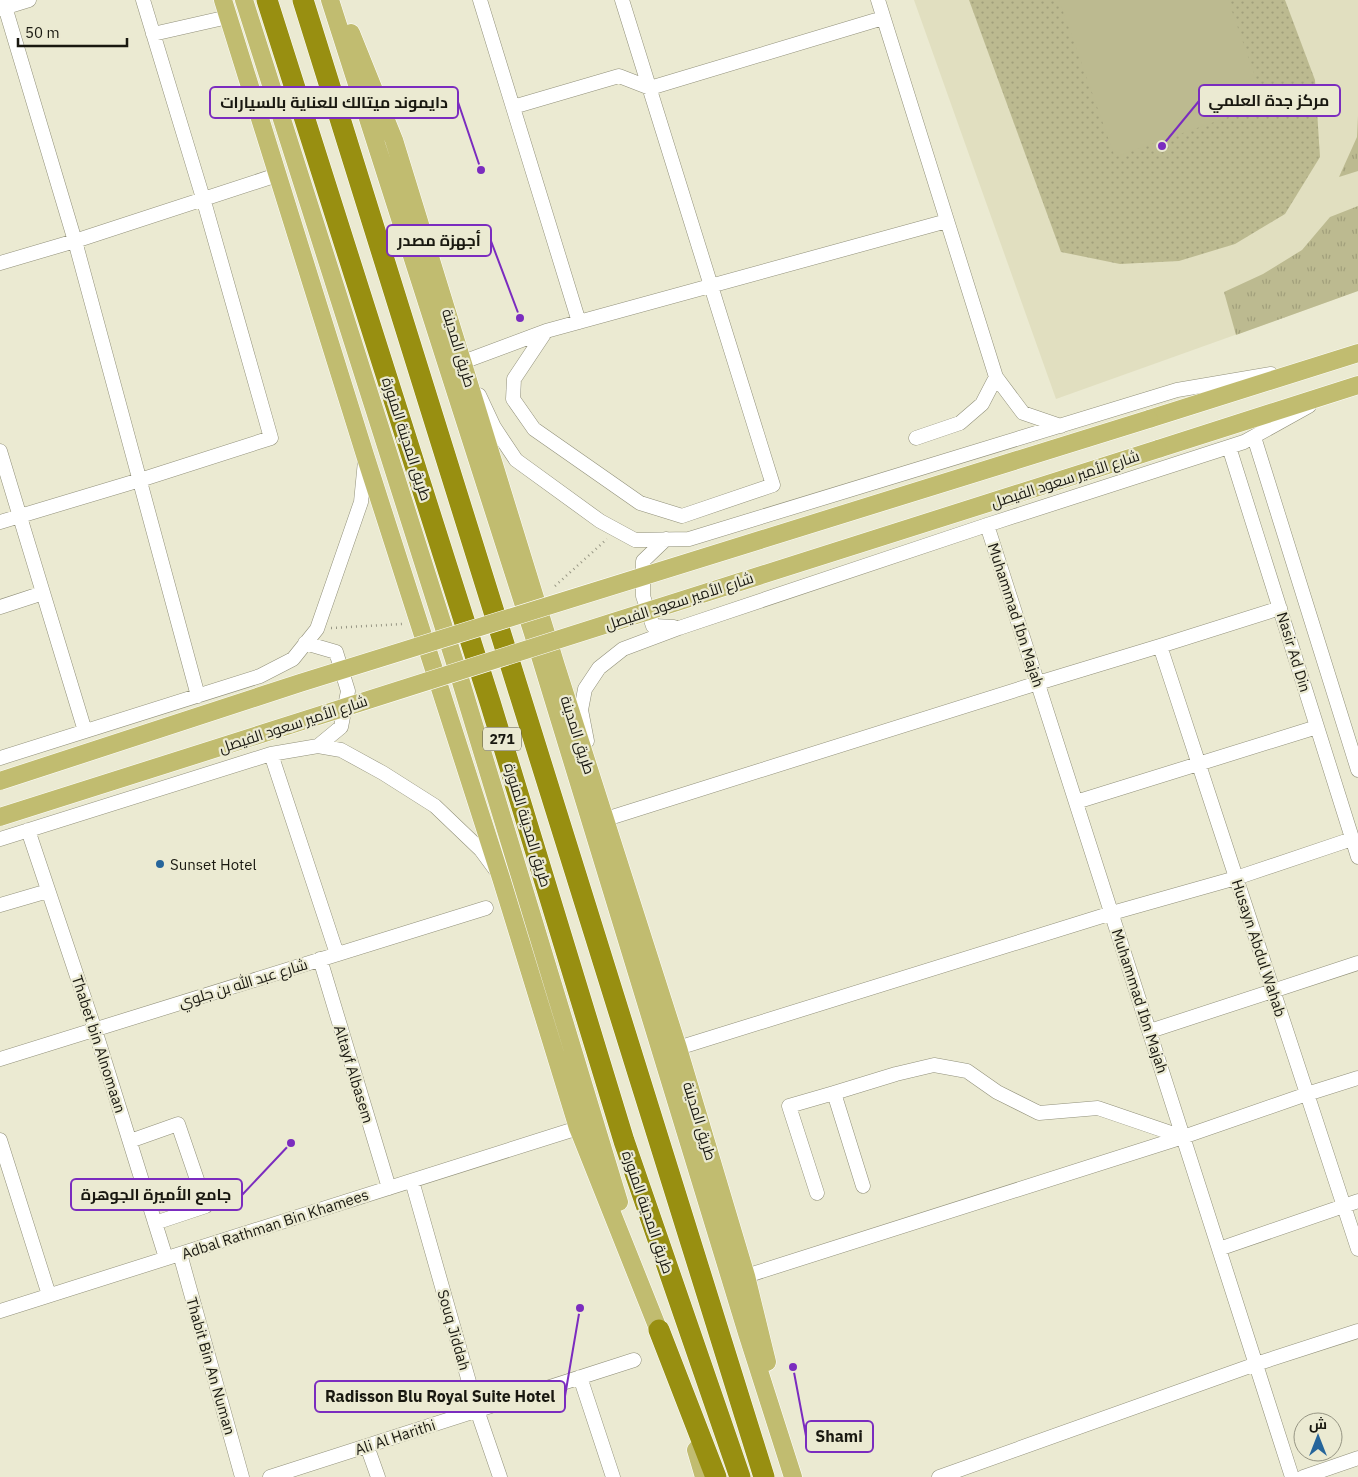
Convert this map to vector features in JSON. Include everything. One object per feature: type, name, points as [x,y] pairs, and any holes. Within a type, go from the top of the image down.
[{"type":"highway","name":"طريق المدينة المنورة","points":[[267,0],[490,702],[624,1141],[740,1477]]},
{"type":"highway","name":"طريق المدينة المنورة","points":[[303,0],[764,1477]]},
{"type":"highway","points":[[659,1330],[716,1477]]},
{"type":"main road","points":[[244,0],[458,672],[606,1162],[704,1477]]},
{"type":"main road","name":"طريق المدينة","points":[[330,0],[537,646],[676,1102],[794,1477]]},
{"type":"main road","name":"طريق المدينة","points":[[338,0],[394,140],[556,666],[678,1048],[746,1276],[794,1477]]},
{"type":"main road","points":[[225,8],[365,455],[501,878],[578,1128],[659,1330]]},
{"type":"main road","name":"شارع الأمير سعود الفيصل","points":[[0,781],[446,638],[1358,353]]},
{"type":"main road","name":"شارع الأمير سعود الفيصل","points":[[0,817],[1358,385]]},
{"type":"street","points":[[29,0],[3,5],[75,241],[198,696]]},
{"type":"street","points":[[0,522],[271,438],[203,198],[143,0]]},
{"type":"street","points":[[480,0],[579,322]]},
{"type":"street","points":[[546,331],[514,379],[513,399],[534,429],[640,503],[682,516],[773,485],[622,0]]},
{"type":"street","points":[[878,0],[996,377],[1022,413],[1061,426]]},
{"type":"street","points":[[154,38],[225,8]]},
{"type":"street","points":[[513,107],[618,76],[650,88],[883,18]]},
{"type":"street","points":[[0,263],[75,241],[277,175]]},
{"type":"street","points":[[947,221],[546,331],[463,362],[494,428],[516,460],[600,521],[635,540],[689,539],[1177,390],[1313,366]]},
{"type":"street","points":[[916,438],[960,423],[982,404],[996,377]]},
{"type":"street","points":[[1280,608],[606,820],[581,710],[585,689],[599,668],[623,649],[679,628],[988,525],[1244,442],[1332,393]]},
{"type":"street","name":"Nasir Ad Din","points":[[1254,437],[1358,770]]},
{"type":"street","name":"Nasir Ad Din","points":[[1229,447],[1358,857]]},
{"type":"street","points":[[0,451],[85,731]]},
{"type":"street","points":[[0,758],[260,676],[293,659],[317,629],[361,502],[365,455]]},
{"type":"street","name":"Muhammad Ibn Majah","points":[[988,525],[1292,1477]]},
{"type":"street","points":[[666,539],[642,561],[642,596],[653,626],[679,628]]},
{"type":"street","points":[[0,607],[43,593]]},
{"type":"street","points":[[306,643],[336,652],[348,691],[341,727],[318,746]]},
{"type":"street","name":"Husayn Abdul Wahab","points":[[1160,646],[1358,1249]]},
{"type":"street","points":[[1076,802],[1317,727]]},
{"type":"street","points":[[0,839],[271,754],[318,746],[341,750],[383,772],[434,806],[481,850],[501,878]]},
{"type":"street","points":[[271,754],[337,954]]},
{"type":"street","name":"Thabet bin Alnomaan","points":[[28,830],[95,1030],[155,1223],[173,1256]]},
{"type":"street","points":[[678,1048],[1112,913],[1236,878],[1352,839]]},
{"type":"street","points":[[0,905],[48,891]]},
{"type":"street","name":"شارع عبد الله بن جلوي","points":[[0,1059],[486,908]]},
{"type":"street","name":"Altayf Albasem","points":[[320,959],[390,1188]]},
{"type":"street","points":[[1150,1032],[1358,963]]},
{"type":"street","points":[[817,1193],[788,1106],[896,1074],[934,1065],[967,1071],[997,1092],[1039,1112],[1098,1108],[1183,1137]]},
{"type":"street","points":[[746,1276],[1183,1137],[1358,1078]]},
{"type":"street","points":[[834,1093],[863,1186]]},
{"type":"street","points":[[130,1141],[178,1124],[206,1206],[155,1223]]},
{"type":"street","name":"Adbal Rathman Bin Khamees","points":[[0,1311],[578,1128]]},
{"type":"street","points":[[0,1140],[50,1295]]},
{"type":"street","name":"Souq Jiddah","points":[[412,1181],[477,1410],[500,1477]]},
{"type":"street","points":[[1220,1249],[1358,1201]]},
{"type":"street","name":"Thabit Bin An Numan","points":[[173,1256],[242,1477]]},
{"type":"street","points":[[939,1477],[1256,1364],[1358,1331]]},
{"type":"street","name":"Ali Al Harithi","points":[[270,1477],[634,1360]]},
{"type":"street","points":[[580,1377],[613,1477]]},
{"type":"street","points":[[367,1446],[378,1477]]},
{"type":"street","points":[[1303,1477],[1358,1458]]},
{"type":"path","points":[[554,587],[617,530]]},
{"type":"path","points":[[317,629],[411,623]]},
{"type":"shaded area","points":[[914,0],[1358,0],[1358,291],[1056,399]]},
{"type":"green space","points":[[969,0],[1285,0],[1315,80],[1320,157],[1285,214],[1235,244],[1179,261],[1120,264],[1061,252]]},
{"type":"green space","points":[[1059,0],[1228,0],[1265,104],[1115,157]]},
{"type":"green space","points":[[1358,116],[1358,171],[1339,177],[1357,137]]},
{"type":"green space","points":[[1358,206],[1358,291],[1236,335],[1224,292],[1263,274],[1302,250],[1330,217]]},
{"type":"place","name":"مركز جدة العلمي","points":[[1162,146]]},
{"type":"place","name":"دايموند ميتالك للعناية بالسيارات","points":[[481,170]]},
{"type":"place","name":"أجهزة مصدر","points":[[520,318]]},
{"type":"place","name":"Sunset Hotel","points":[[160,864]]},
{"type":"place","name":"جامع الأميرة الجوهرة","points":[[291,1143]]},
{"type":"place","name":"Radisson Blu Royal Suite Hotel","points":[[580,1308]]},
{"type":"place","name":"Shami","points":[[793,1367]]}]
